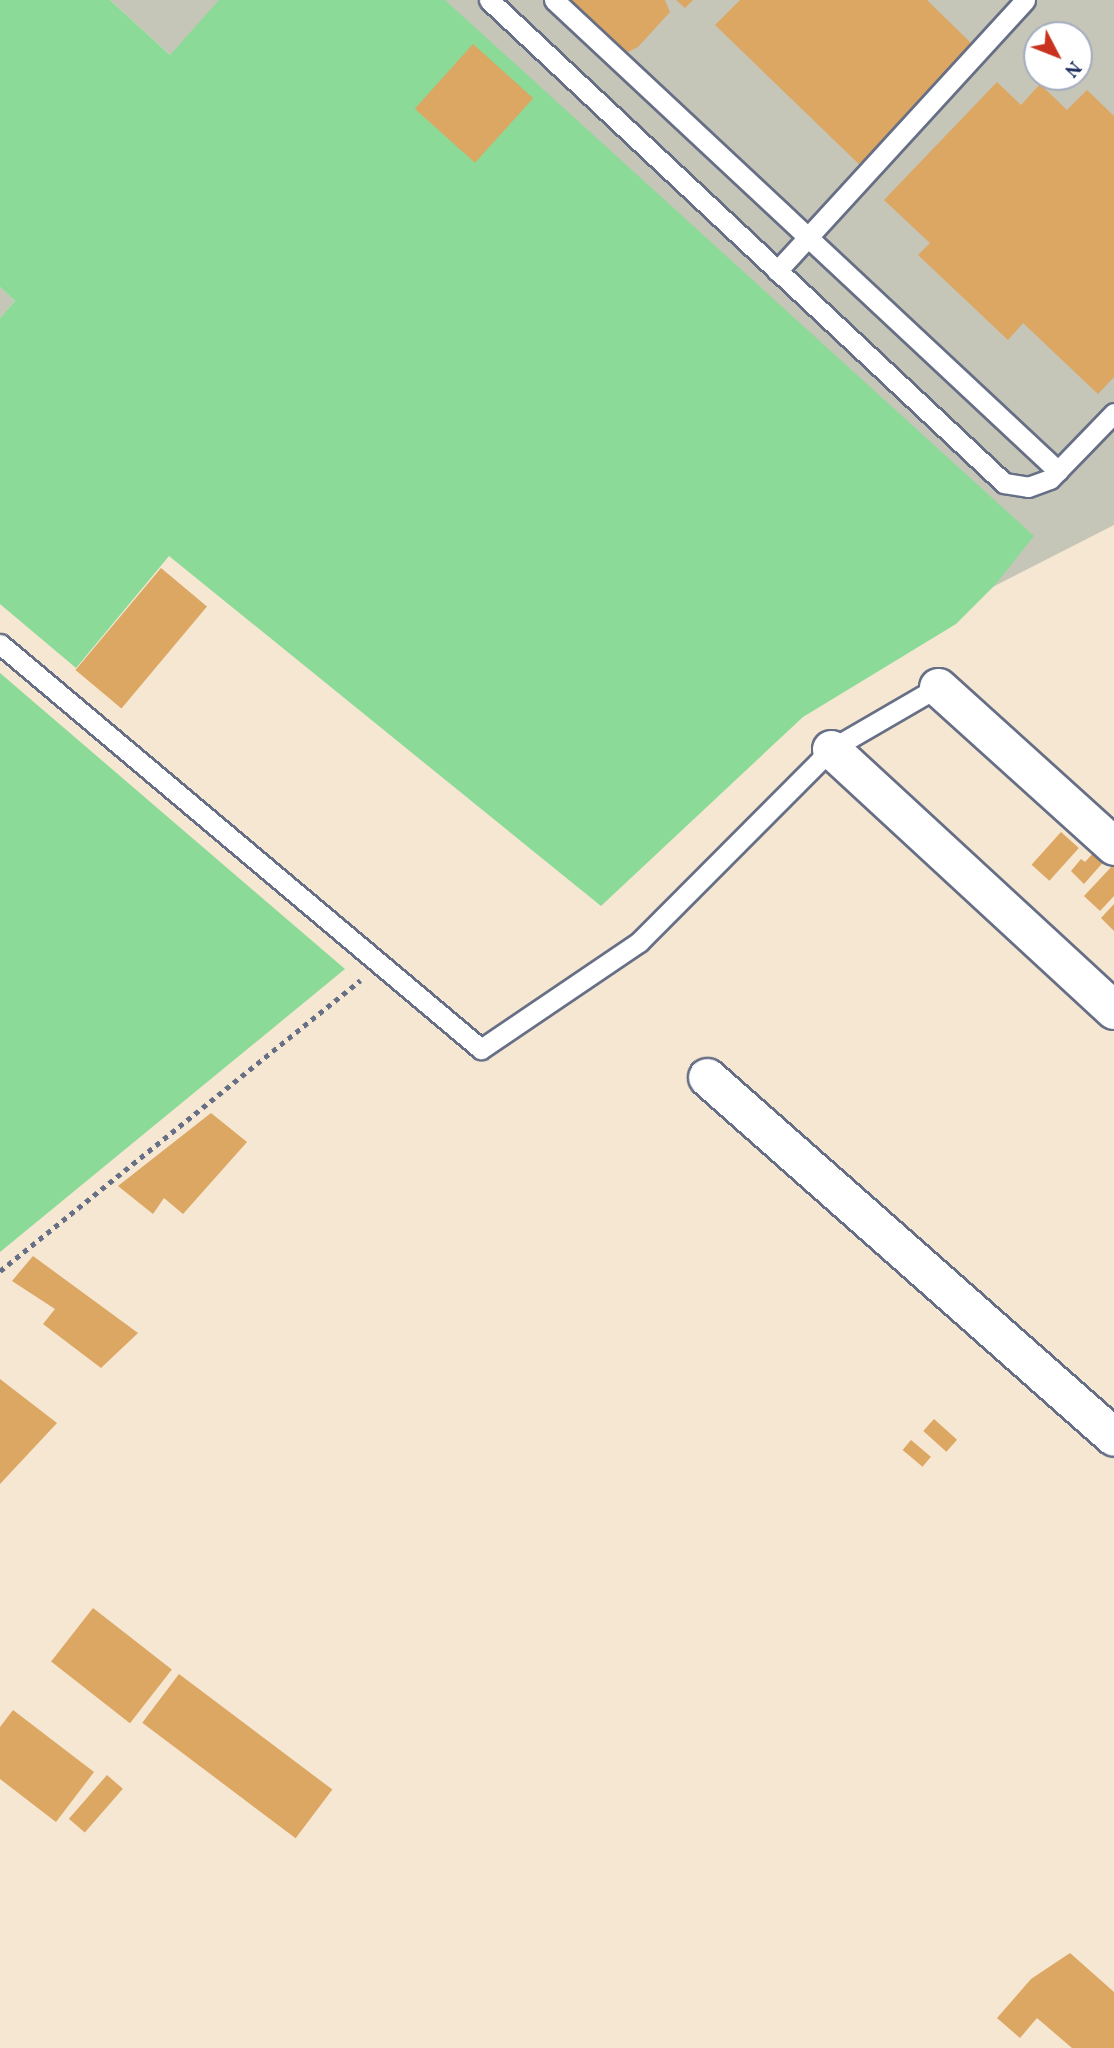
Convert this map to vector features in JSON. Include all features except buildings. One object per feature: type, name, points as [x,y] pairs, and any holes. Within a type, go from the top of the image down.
[{"type":"street","points":[[938,687],[1114,846]]},
{"type":"street","points":[[831,749],[1114,1010]]},
{"type":"street","points":[[707,1077],[1114,1437]]},
{"type":"lane","points":[[489,0],[1004,483],[1016,487],[1039,485],[1058,471],[1114,413]]},
{"type":"lane","points":[[554,0],[1058,471]]},
{"type":"lane","points":[[777,271],[811,238],[1025,0]]},
{"type":"lane","points":[[0,644],[481,1049],[639,942],[831,749],[938,687]]},
{"type":"path","points":[[0,1271],[380,964]]},
{"type":"shaded area","points":[[110,0],[1114,0],[1114,525],[838,666]]},
{"type":"shaded area","points":[[0,287],[15,301],[0,318]]},
{"type":"green space","points":[[0,0],[110,0],[170,55],[219,0],[445,0],[1034,536],[995,585],[956,624],[803,717],[601,906],[169,556],[76,668],[0,604],[0,318],[15,301],[0,287]]},
{"type":"green space","points":[[0,673],[345,969],[0,1252]]}]
